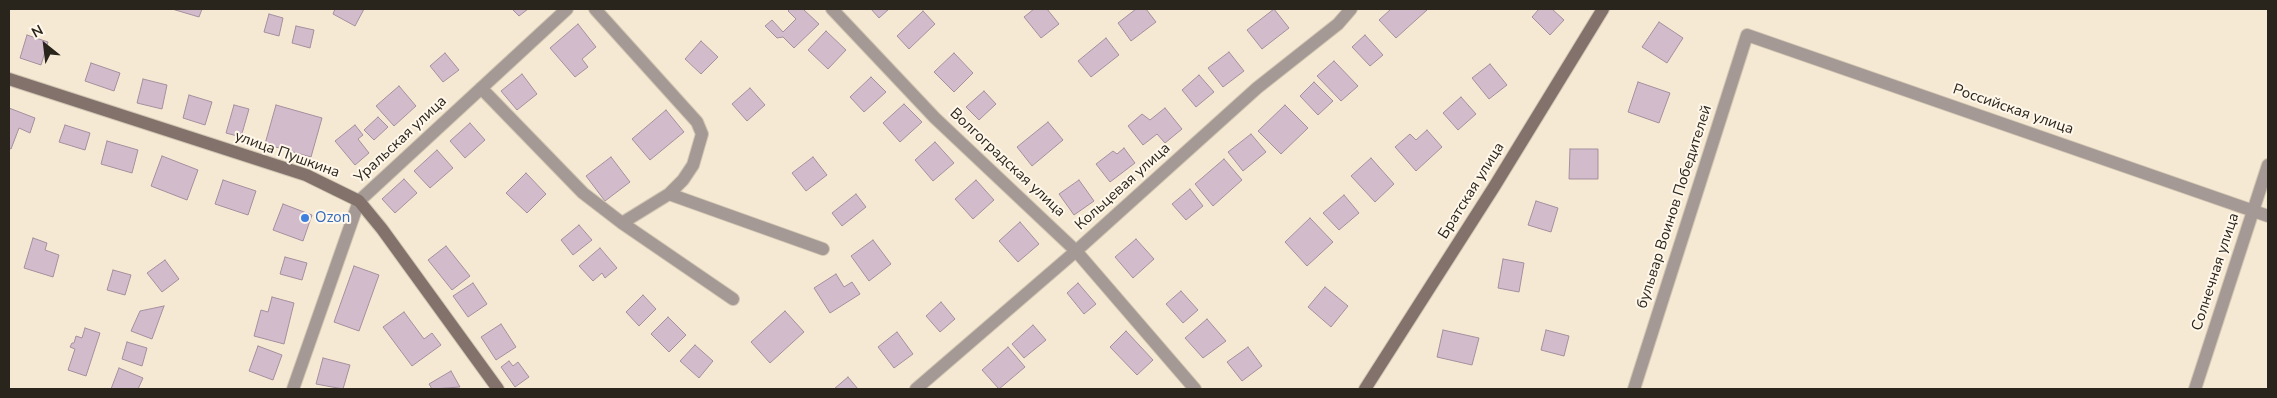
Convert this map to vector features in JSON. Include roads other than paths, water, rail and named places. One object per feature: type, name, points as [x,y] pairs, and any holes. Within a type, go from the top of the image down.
[{"type":"street","name":"Уральская улица","points":[[293,389],[358,201],[567,9]]},
{"type":"street","points":[[595,9],[697,122],[702,134],[693,165],[683,180],[669,194],[622,224]]},
{"type":"street","name":"Волгоградская улица","points":[[832,9],[935,118],[1076,251],[1191,387]]},
{"type":"street","points":[[1338,24],[1343,9]]},
{"type":"street","name":"Кольцевая улица","points":[[916,389],[1076,251],[1257,88],[1338,24],[1351,9]]},
{"type":"street","name":"Братская улица","points":[[1365,389],[1494,187],[1603,9]]},
{"type":"street","name":"Российская улица","points":[[1747,35],[2268,216]]},
{"type":"street","name":"бульвар Воинов Победителей","points":[[1634,389],[1747,35]]},
{"type":"street","name":"улица Пушкина","points":[[9,79],[306,175],[358,201],[382,229],[498,389]]},
{"type":"street","points":[[481,88],[583,193],[622,224],[733,299]]},
{"type":"street","name":"Солнечная улица","points":[[2195,389],[2268,165]]},
{"type":"street","points":[[669,194],[824,249]]},
{"type":"place","name":"Ozon","points":[[305,218]]}]
